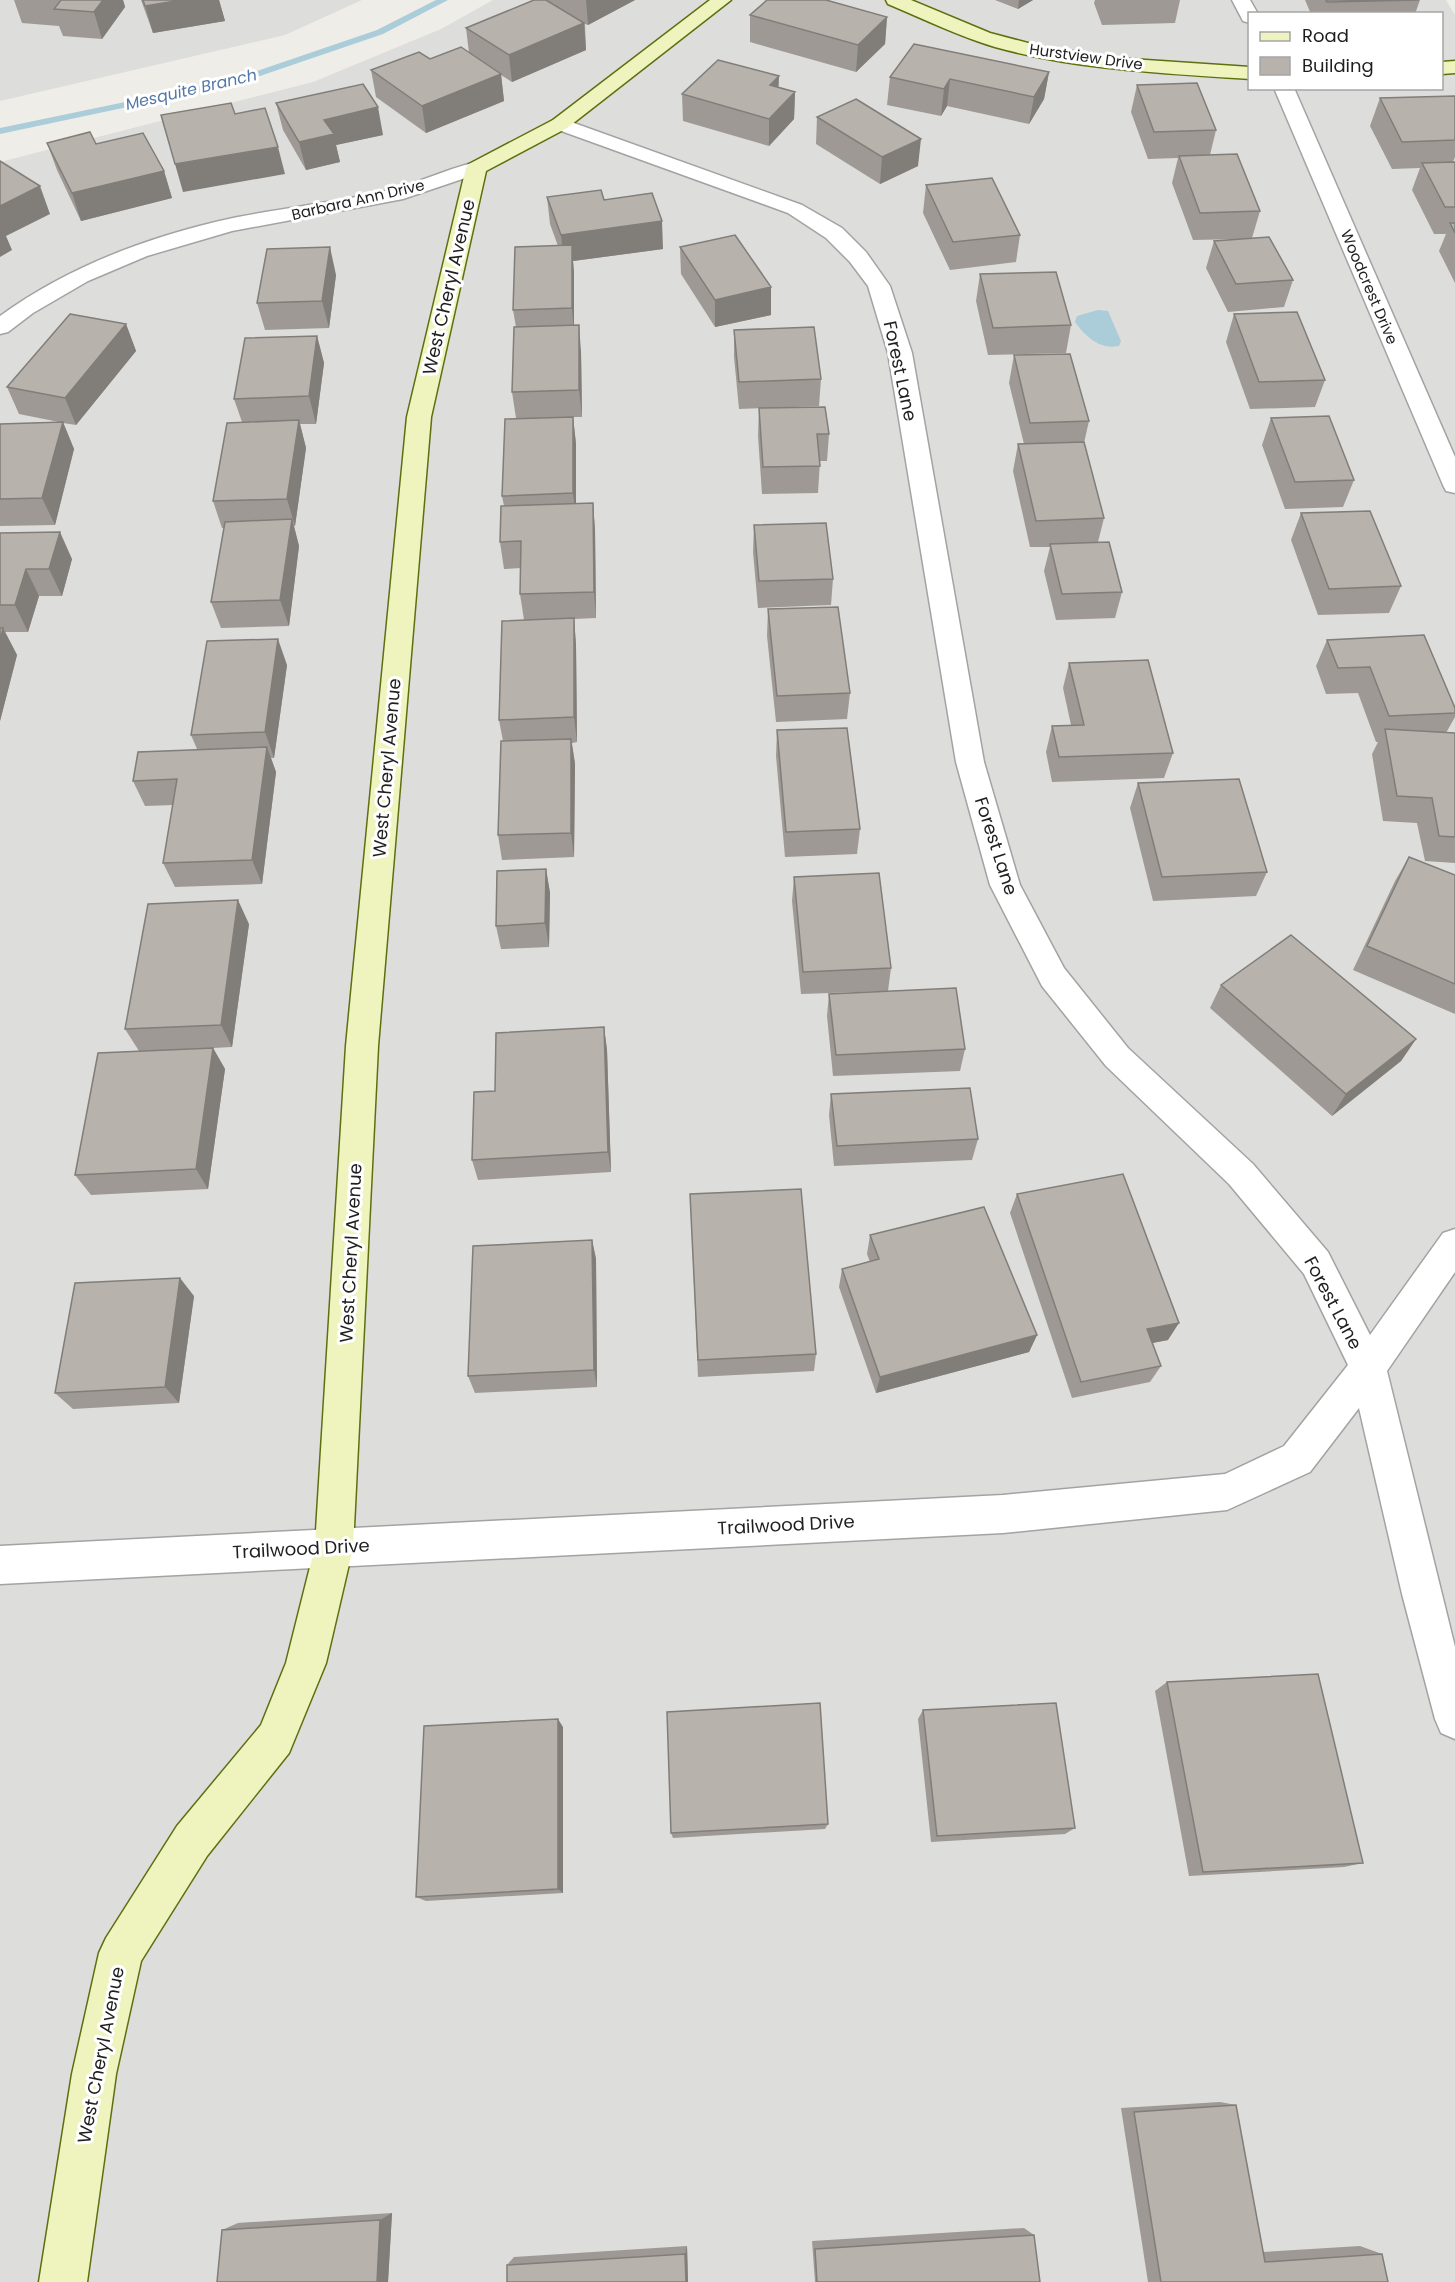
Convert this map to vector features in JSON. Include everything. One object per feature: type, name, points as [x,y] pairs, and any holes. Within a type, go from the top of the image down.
[{"type":"street","name":"Barbara Ann Drive","points":[[0,327],[21,310],[77,276],[141,251],[231,226],[403,193],[476,168],[560,124],[722,0]]},
{"type":"street","name":"Hurstview Drive","points":[[895,0],[982,36],[1058,56],[1111,63],[1248,73]]},
{"type":"street","name":"Woodcrest Drive","points":[[1285,90],[1455,485]]},
{"type":"street","name":"Forest Lane","points":[[560,124],[795,209],[834,233],[858,257],[879,286],[900,353],[970,762],[1005,885],[1053,976],[1117,1057],[1241,1174],[1316,1263],[1368,1368],[1421,1594],[1455,1719]]},
{"type":"street","name":"West Cheryl Avenue","points":[[63,2282],[94,2074],[121,1953],[192,1841],[275,1739],[306,1663],[334,1547],[362,1046],[419,417],[476,168]]},
{"type":"street","name":"Trailwood Drive","points":[[0,1564],[1003,1514],[1227,1492],[1297,1459],[1368,1368],[1455,1244]]},
{"type":"shaded area","points":[[0,0],[362,0],[285,35],[0,101]]},
{"type":"shaded area","points":[[493,0],[1446,0],[1455,15],[1455,2282],[0,2282],[0,162],[313,82],[441,29]]},
{"type":"water","points":[[1098,310],[1108,311],[1121,341],[1119,346],[1106,346],[1094,341],[1075,322],[1077,316]]},
{"type":"building","points":[[61,0],[103,0],[94,12],[54,9]]},
{"type":"building","points":[[143,0],[182,0],[145,6]]},
{"type":"building","points":[[534,0],[546,0],[584,23],[509,55],[466,28]]},
{"type":"building","points":[[767,0],[826,0],[887,17],[858,45],[750,15]]},
{"type":"building","points":[[1326,0],[1419,0],[1327,2]]},
{"type":"building","points":[[914,44],[1049,72],[1034,97],[950,79],[944,89],[890,77]]},
{"type":"building","points":[[461,47],[501,74],[422,106],[371,70],[419,52],[430,59]]},
{"type":"building","points":[[718,60],[779,76],[770,85],[795,92],[769,119],[682,94]]},
{"type":"building","points":[[1197,83],[1216,130],[1154,132],[1137,85]]},
{"type":"building","points":[[363,84],[378,107],[324,120],[334,134],[299,142],[276,103]]},
{"type":"building","points":[[1455,96],[1455,140],[1402,142],[1380,98]]},
{"type":"building","points":[[856,99],[921,139],[882,157],[817,117]]},
{"type":"building","points":[[231,103],[235,114],[265,108],[278,147],[175,164],[161,115]]},
{"type":"building","points":[[90,132],[96,144],[143,133],[164,171],[72,193],[47,143]]},
{"type":"building","points":[[1237,154],[1260,211],[1200,213],[1179,156]]},
{"type":"building","points":[[0,161],[40,186],[0,206]]},
{"type":"building","points":[[1455,162],[1455,207],[1445,207],[1422,163]]},
{"type":"building","points":[[992,178],[1020,235],[953,242],[926,185]]},
{"type":"building","points":[[601,190],[604,200],[652,193],[662,221],[561,235],[547,197]]},
{"type":"building","points":[[1450,223],[1455,223],[1455,233]]},
{"type":"building","points":[[735,235],[771,287],[715,300],[680,247]]},
{"type":"building","points":[[1269,237],[1293,280],[1236,284],[1214,241]]},
{"type":"building","points":[[572,245],[572,308],[513,310],[515,247]]},
{"type":"building","points":[[330,247],[322,301],[257,303],[267,249]]},
{"type":"building","points":[[1056,272],[1071,325],[993,328],[980,274]]},
{"type":"building","points":[[1297,312],[1325,380],[1259,382],[1234,314]]},
{"type":"building","points":[[70,314],[126,324],[65,398],[7,387]]},
{"type":"building","points":[[579,325],[579,390],[512,392],[514,327]]},
{"type":"building","points":[[814,327],[821,379],[739,382],[734,330]]},
{"type":"building","points":[[317,336],[309,396],[234,399],[245,338]]},
{"type":"building","points":[[1070,354],[1089,421],[1030,423],[1014,355]]},
{"type":"building","points":[[825,407],[829,434],[817,434],[820,466],[763,467],[759,408]]},
{"type":"building","points":[[1329,416],[1354,480],[1295,482],[1271,418]]},
{"type":"building","points":[[573,417],[573,493],[502,496],[505,419]]},
{"type":"building","points":[[299,420],[287,499],[213,501],[227,423]]},
{"type":"building","points":[[63,422],[42,498],[0,499],[0,424]]},
{"type":"building","points":[[1084,442],[1104,518],[1036,521],[1018,444]]},
{"type":"building","points":[[593,503],[594,592],[520,594],[521,541],[500,542],[501,506]]},
{"type":"building","points":[[1370,511],[1401,586],[1329,589],[1301,513]]},
{"type":"building","points":[[292,519],[280,600],[211,602],[225,522]]},
{"type":"building","points":[[826,523],[833,579],[759,581],[754,525]]},
{"type":"building","points":[[60,532],[49,569],[26,569],[15,605],[0,605],[0,533]]},
{"type":"building","points":[[1109,542],[1122,592],[1062,594],[1050,544]]},
{"type":"building","points":[[838,607],[850,693],[777,696],[768,609]]},
{"type":"building","points":[[574,618],[574,717],[499,720],[502,621]]},
{"type":"building","points":[[1424,635],[1455,708],[1455,713],[1389,716],[1370,667],[1338,668],[1327,640]]},
{"type":"building","points":[[278,639],[265,732],[191,735],[207,641]]},
{"type":"building","points":[[1148,660],[1173,753],[1059,757],[1052,726],[1084,725],[1069,663]]},
{"type":"building","points":[[847,728],[860,829],[786,832],[777,730]]},
{"type":"building","points":[[1385,729],[1455,733],[1455,837],[1439,836],[1432,798],[1397,796]]},
{"type":"building","points":[[571,739],[571,833],[498,835],[501,741]]},
{"type":"building","points":[[267,747],[252,860],[163,863],[177,779],[133,781],[138,752]]},
{"type":"building","points":[[1239,779],[1267,872],[1162,877],[1138,783]]},
{"type":"building","points":[[1409,857],[1455,875],[1455,984],[1367,946]]},
{"type":"building","points":[[546,869],[545,923],[496,926],[497,871]]},
{"type":"building","points":[[879,873],[891,968],[803,972],[794,877]]},
{"type":"building","points":[[238,900],[221,1025],[125,1029],[148,904]]},
{"type":"building","points":[[1291,935],[1416,1039],[1346,1094],[1221,985]]},
{"type":"building","points":[[956,988],[965,1049],[836,1055],[829,994]]},
{"type":"building","points":[[604,1027],[608,1152],[472,1160],[474,1092],[495,1091],[496,1033]]},
{"type":"building","points":[[213,1048],[196,1169],[75,1175],[98,1053]]},
{"type":"building","points":[[970,1088],[978,1139],[837,1146],[831,1094]]},
{"type":"building","points":[[1123,1174],[1179,1323],[1147,1329],[1161,1366],[1081,1382],[1017,1194]]},
{"type":"building","points":[[801,1189],[816,1354],[698,1360],[690,1194]]},
{"type":"building","points":[[984,1207],[1037,1335],[880,1377],[842,1269],[879,1259],[870,1235]]},
{"type":"building","points":[[592,1240],[594,1370],[468,1376],[473,1246]]},
{"type":"building","points":[[180,1278],[165,1387],[55,1393],[75,1283]]},
{"type":"building","points":[[1318,1674],[1363,1863],[1203,1872],[1167,1682]]},
{"type":"building","points":[[820,1703],[828,1824],[671,1833],[667,1712]]},
{"type":"building","points":[[1056,1703],[1075,1828],[937,1836],[923,1710]]},
{"type":"building","points":[[558,1719],[558,1889],[416,1897],[424,1726]]},
{"type":"building","points":[[1236,2105],[1265,2262],[1382,2254],[1388,2282],[1161,2282],[1134,2112]]},
{"type":"building","points":[[380,2220],[377,2282],[217,2282],[222,2230]]},
{"type":"building","points":[[1034,2235],[1040,2282],[817,2282],[815,2249]]},
{"type":"building","points":[[685,2254],[686,2282],[507,2282],[507,2265]]},
{"type":"waterway","name":"Mesquite Branch","points":[[0,131],[233,82],[380,32],[443,0]]}]
